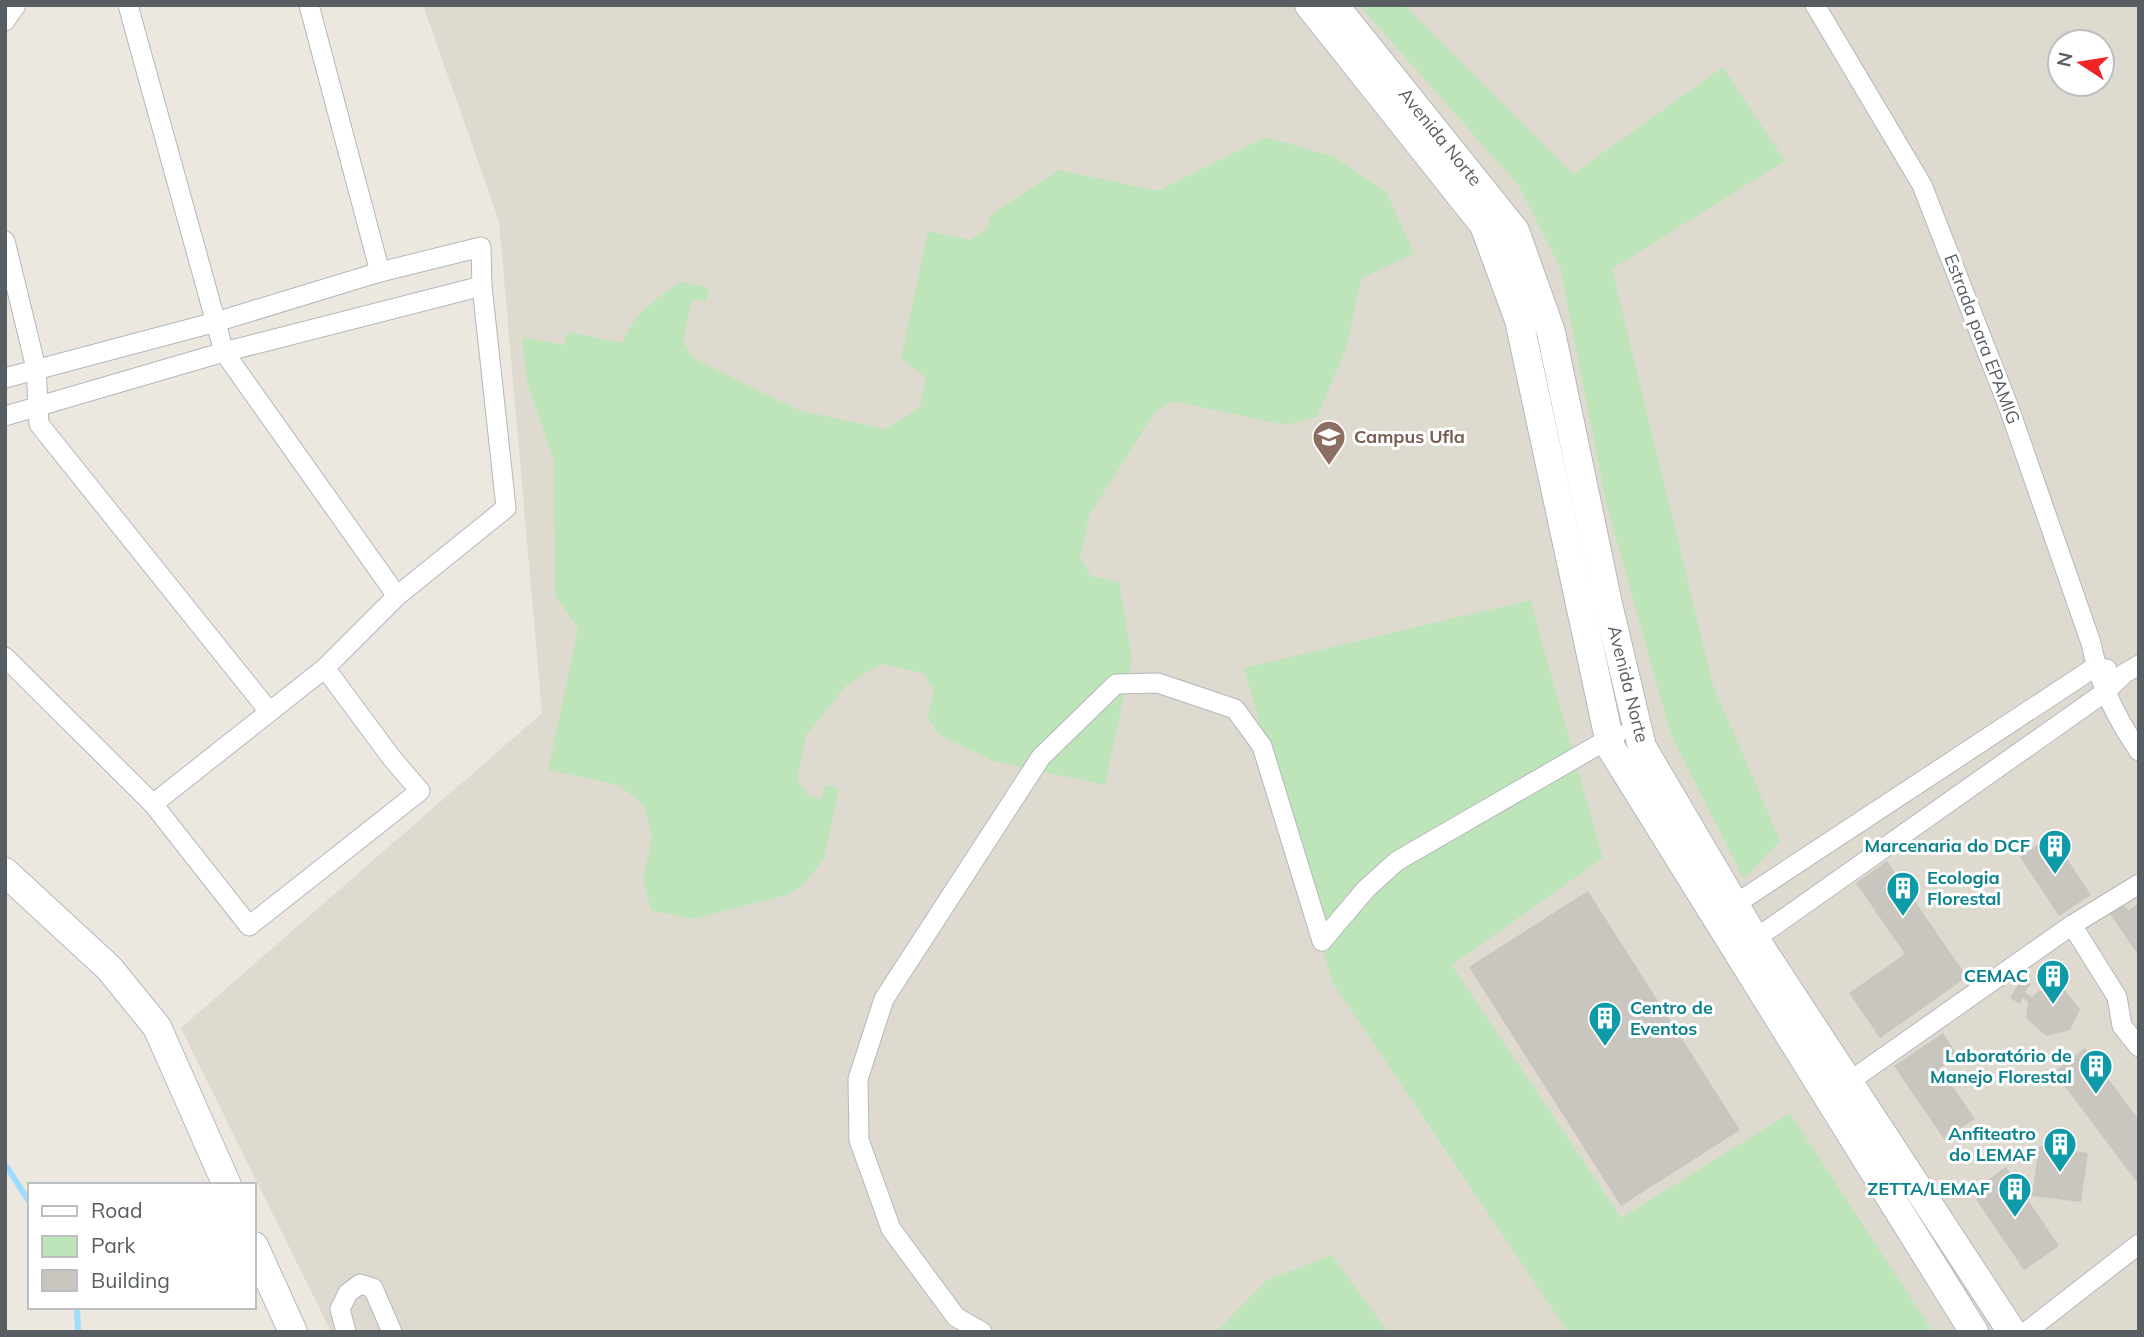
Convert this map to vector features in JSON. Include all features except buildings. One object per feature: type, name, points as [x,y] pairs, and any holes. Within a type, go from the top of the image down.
[{"type":"street","points":[[5,21],[16,5]]},
{"type":"street","points":[[128,5],[224,352],[397,596]]},
{"type":"street","points":[[309,5],[380,272]]},
{"type":"street","name":"Avenida Norte","points":[[1309,5],[1485,225],[1519,320],[1611,748],[1974,1332]]},
{"type":"street","name":"Avenida Norte","points":[[1334,5],[1515,231],[1551,332],[1642,747],[1755,939],[1850,1081],[2008,1330]]},
{"type":"street","name":"Estrada para EPAMIG","points":[[1815,5],[1922,185],[2009,408],[2091,643],[2095,667],[2105,692],[2139,751]]},
{"type":"street","points":[[5,241],[36,368],[39,424],[268,710]]},
{"type":"street","points":[[5,377],[216,323],[380,272],[481,247],[482,286],[506,508],[397,596],[325,668],[268,710],[153,804]]},
{"type":"street","points":[[5,416],[224,352],[482,286]]},
{"type":"street","points":[[5,657],[153,804],[249,926],[420,791],[325,668]]},
{"type":"street","points":[[1734,905],[2095,667],[2132,669]]},
{"type":"street","points":[[1755,939],[2105,692],[2132,669]]},
{"type":"street","points":[[982,1332],[956,1317],[891,1229],[859,1140],[858,1079],[884,999],[1041,757],[1116,684],[1158,683],[1235,709],[1262,746],[1322,941],[1366,888],[1398,861],[1636,723]]},
{"type":"street","points":[[1901,796],[1920,821]]},
{"type":"street","points":[[5,872],[110,968],[157,1027],[226,1183]]},
{"type":"street","points":[[1850,1081],[2072,925],[2139,884]]},
{"type":"street","points":[[2072,925],[2117,997],[2122,1026],[2139,1047]]},
{"type":"street","points":[[2008,1330],[2139,1244]]},
{"type":"street","points":[[256,1250],[293,1332]]},
{"type":"street","points":[[346,1332],[340,1309],[348,1293],[360,1283],[373,1288],[393,1332]]},
{"type":"shaded area","name":"Campus Ufla","points":[[423,5],[2139,5],[2139,1332],[331,1332],[181,1028],[542,713],[499,221]]},
{"type":"green space","points":[[1359,5],[1404,5],[1573,174],[1723,67],[1785,161],[1612,269],[1713,685],[1780,841],[1744,879],[1670,732],[1606,502],[1560,267],[1519,186]]},
{"type":"green space","points":[[1265,137],[1333,156],[1386,192],[1414,253],[1361,279],[1346,349],[1317,417],[1285,425],[1172,401],[1155,412],[1089,516],[1080,558],[1091,576],[1119,582],[1132,658],[1105,785],[993,761],[939,735],[928,718],[934,690],[923,673],[880,664],[846,686],[806,736],[797,779],[808,796],[822,799],[825,785],[839,788],[824,859],[804,884],[787,895],[693,919],[651,910],[643,879],[652,837],[644,805],[619,785],[548,770],[578,629],[555,595],[554,462],[527,382],[522,337],[564,345],[567,332],[623,343],[626,333],[638,316],[681,282],[709,288],[706,302],[692,299],[683,341],[694,359],[801,411],[886,429],[920,407],[926,378],[901,358],[928,231],[970,240],[987,229],[990,215],[1059,170],[1158,191]]},
{"type":"green space","points":[[1530,600],[1603,858],[1452,965],[1621,1218],[1790,1113],[1933,1332],[1568,1332],[1332,982],[1244,668]]},
{"type":"green space","points":[[1332,1255],[1388,1332],[1216,1332],[1267,1280]]},
{"type":"waterway","points":[[5,1164],[28,1200]]},
{"type":"waterway","points":[[77,1309],[78,1332]]},
{"type":"place","name":"Campus Ufla","points":[[1329,467]]},
{"type":"place","name":"Marcenaria do DCF","points":[[2055,876]]},
{"type":"place","name":"Ecologia Florestal","points":[[1903,918]]},
{"type":"place","name":"CEMAC","points":[[2053,1006]]},
{"type":"place","name":"Centro de Eventos","points":[[1605,1048]]},
{"type":"place","name":"Laboratório de Manejo Florestal","points":[[2096,1096]]},
{"type":"place","name":"Anfiteatro do LEMAF","points":[[2060,1174]]},
{"type":"place","name":"ZETTA/LEMAF","points":[[2015,1219]]}]
